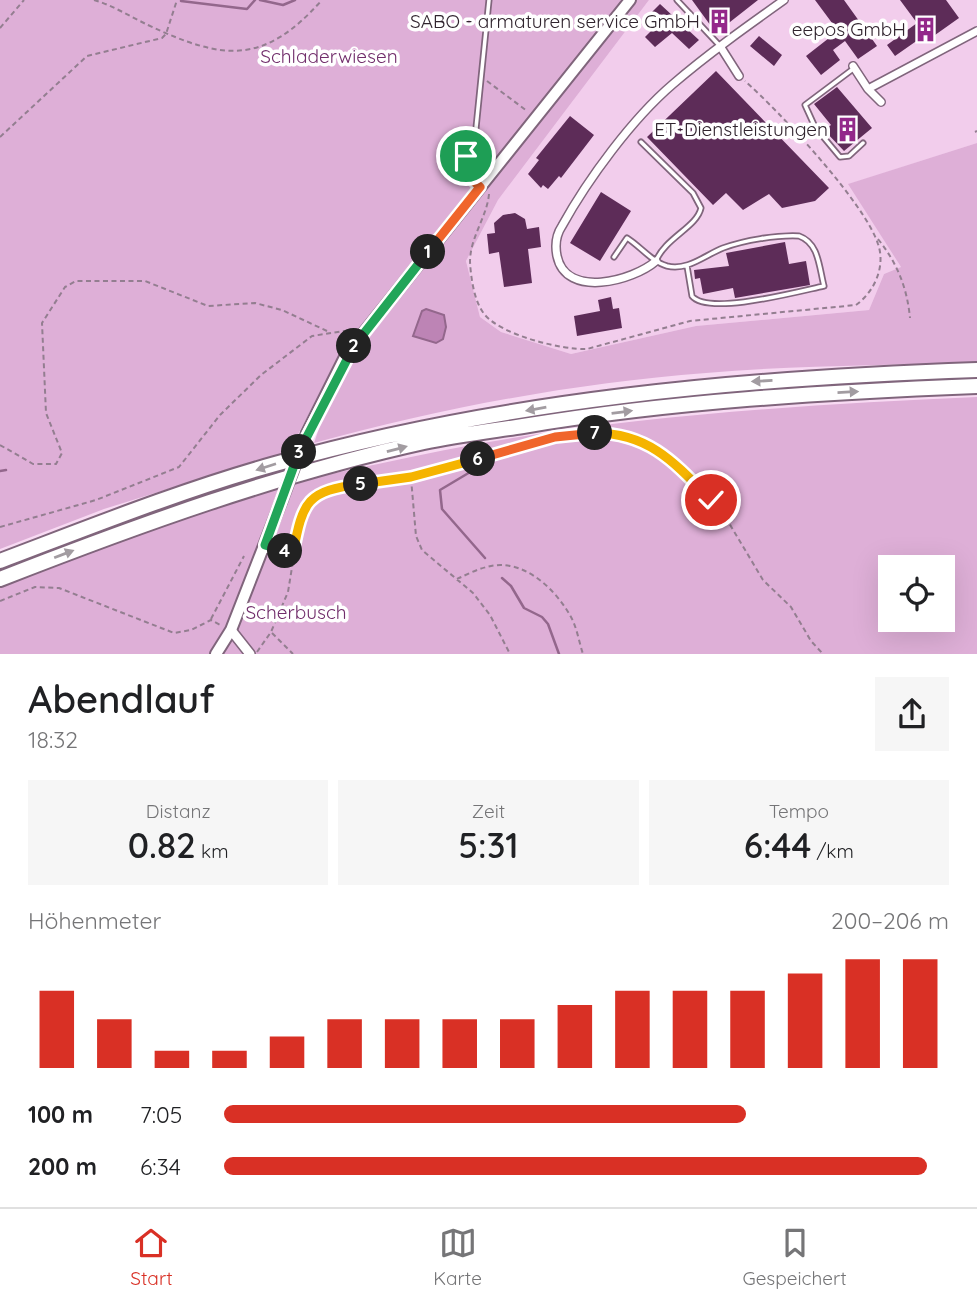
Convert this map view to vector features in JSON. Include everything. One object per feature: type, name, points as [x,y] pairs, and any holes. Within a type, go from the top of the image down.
[{"type":"highway","points":[[0,561],[274,464],[422,429],[578,401],[736,383],[977,370]]},
{"type":"highway","points":[[0,579],[150,523],[279,481],[424,442],[581,416],[737,398],[977,386]]},
{"type":"main road","points":[[216,654],[231,630],[307,433],[346,355],[630,0]]},
{"type":"street","points":[[656,261],[643,272],[591,282],[575,280],[562,270],[555,243],[559,229],[584,189],[637,122],[671,86],[783,0]]},
{"type":"street","points":[[868,89],[977,31]]},
{"type":"street","points":[[720,46],[739,75]]},
{"type":"street","points":[[854,67],[868,89],[881,102]]},
{"type":"street","points":[[231,630],[253,654]]},
{"type":"lane","points":[[480,187],[464,172],[476,128],[489,0]]},
{"type":"lane","points":[[677,0],[720,46]]},
{"type":"lane","points":[[854,67],[805,105],[815,127],[840,157],[849,156],[863,143]]},
{"type":"lane","points":[[641,142],[693,193],[701,208],[696,219],[664,244],[656,261]]},
{"type":"lane","points":[[614,257],[627,238],[644,248],[656,261],[666,265],[687,265],[722,248],[799,236],[807,239],[816,251],[824,286],[743,303],[702,302],[692,296],[687,265]]},
{"type":"path","points":[[0,27],[24,0]]},
{"type":"path","points":[[94,0],[166,34],[224,51],[255,50],[269,46],[287,34],[322,0]]},
{"type":"path","points":[[0,137],[87,56],[162,38],[166,34],[177,0]]},
{"type":"path","points":[[480,76],[535,117]]},
{"type":"path","points":[[875,236],[893,258],[908,296],[910,318]]},
{"type":"path","points":[[0,445],[33,464],[56,464],[62,453],[46,413],[42,323],[65,287],[76,281],[145,281],[208,306],[255,303],[282,310],[327,331]]},
{"type":"path","points":[[0,527],[96,500],[179,467],[220,415],[261,375],[312,336],[327,331],[354,328],[365,332]]},
{"type":"path","points":[[253,654],[271,632],[288,592],[300,518],[310,501],[323,490],[411,477],[555,437],[620,433],[638,438],[689,477],[711,500],[729,523],[763,580],[790,607],[823,654]]},
{"type":"path","points":[[411,477],[416,536],[432,561],[468,587],[491,615],[510,654]]},
{"type":"path","points":[[265,545],[293,553]]},
{"type":"path","points":[[0,601],[35,587],[59,588],[174,633],[191,631],[211,620],[244,556]]},
{"type":"path","points":[[457,579],[488,566],[507,565],[523,569],[539,579],[571,617],[583,654]]},
{"type":"path","points":[[211,620],[231,630]]},
{"type":"path","points":[[271,632],[293,654]]},
{"type":"shaded area","points":[[649,0],[977,0],[977,143],[849,184],[901,267],[884,274],[869,310],[696,326],[571,354],[501,332],[480,317],[466,261],[498,200]]},
{"type":"shaded area","points":[[426,309],[444,315],[446,327],[443,339],[436,343],[413,336],[422,311]]},
{"type":"green space","name":"Schladerwiesen","points":[[0,0],[487,0],[474,127],[462,172],[475,187],[351,347],[308,415],[290,451],[104,509],[0,549]]},
{"type":"green space","points":[[491,0],[623,0],[477,183],[467,171],[478,130]]},
{"type":"green space","points":[[636,0],[649,0],[498,200],[466,261],[480,317],[501,332],[571,354],[696,326],[869,310],[884,274],[901,267],[848,184],[977,143],[977,362],[740,370],[607,383],[459,408],[314,443],[326,408],[355,355]]},
{"type":"green space","name":"Scherbusch","points":[[977,397],[977,654],[0,654],[0,585],[104,545],[244,497],[329,474],[526,436],[601,425],[751,410]]},
{"type":"building","name":"SABO - armaturen service GmbH","points":[[692,0],[758,0],[716,33]]},
{"type":"building","points":[[815,0],[844,0],[877,46],[858,59],[845,41],[833,50],[840,60],[821,75],[806,56],[838,31]]},
{"type":"building","name":"eepos GmbH","points":[[900,0],[946,0],[959,18],[928,40],[925,35],[895,56],[887,45],[917,23]]},
{"type":"building","points":[[660,4],[699,40],[689,49],[672,33],[655,47],[645,37],[653,29],[644,20]]},
{"type":"building","points":[[759,36],[782,55],[774,66],[750,46]]},
{"type":"building","points":[[716,71],[829,188],[815,201],[782,208],[769,194],[743,210],[726,193],[713,205],[647,137]]},
{"type":"building","points":[[837,87],[872,128],[844,151],[824,130],[831,125],[814,104]]},
{"type":"building","points":[[570,116],[594,135],[561,178],[559,176],[548,189],[543,185],[541,188],[528,174],[539,160],[536,158]]},
{"type":"building","points":[[601,192],[631,211],[600,261],[570,243]]},
{"type":"building","points":[[515,213],[525,219],[527,229],[539,227],[541,247],[528,249],[532,283],[504,287],[499,252],[489,254],[487,234],[495,233],[494,223],[503,215]]},
{"type":"building","points":[[785,242],[789,264],[806,261],[810,285],[735,298],[733,288],[703,294],[700,278],[695,279],[694,270],[729,266],[726,253]]},
{"type":"building","points":[[611,297],[613,309],[619,308],[622,328],[577,336],[574,316],[600,311],[598,300]]},
{"type":"waterway","points":[[181,1],[247,9],[255,0]]},
{"type":"waterway","points":[[260,0],[283,5],[295,0]]},
{"type":"waterway","points":[[485,558],[442,509],[440,490],[487,462]]},
{"type":"waterway","points":[[0,471],[6,470]]},
{"type":"waterway","points":[[502,578],[511,586],[524,608],[542,617],[548,624],[559,654]]},
{"type":"place","name":"SABO - armaturen service GmbH","points":[[720,21]]},
{"type":"place","name":"eepos GmbH","points":[[926,29]]},
{"type":"place","name":"ET-Dienstleistungen","points":[[848,129]]},
{"type":"route","points":[[466,156],[464,172],[480,187],[346,355],[307,433],[265,545],[293,553],[300,518],[310,501],[323,490],[411,477],[555,437],[586,433],[620,433],[638,438],[689,477],[711,500]]}]
